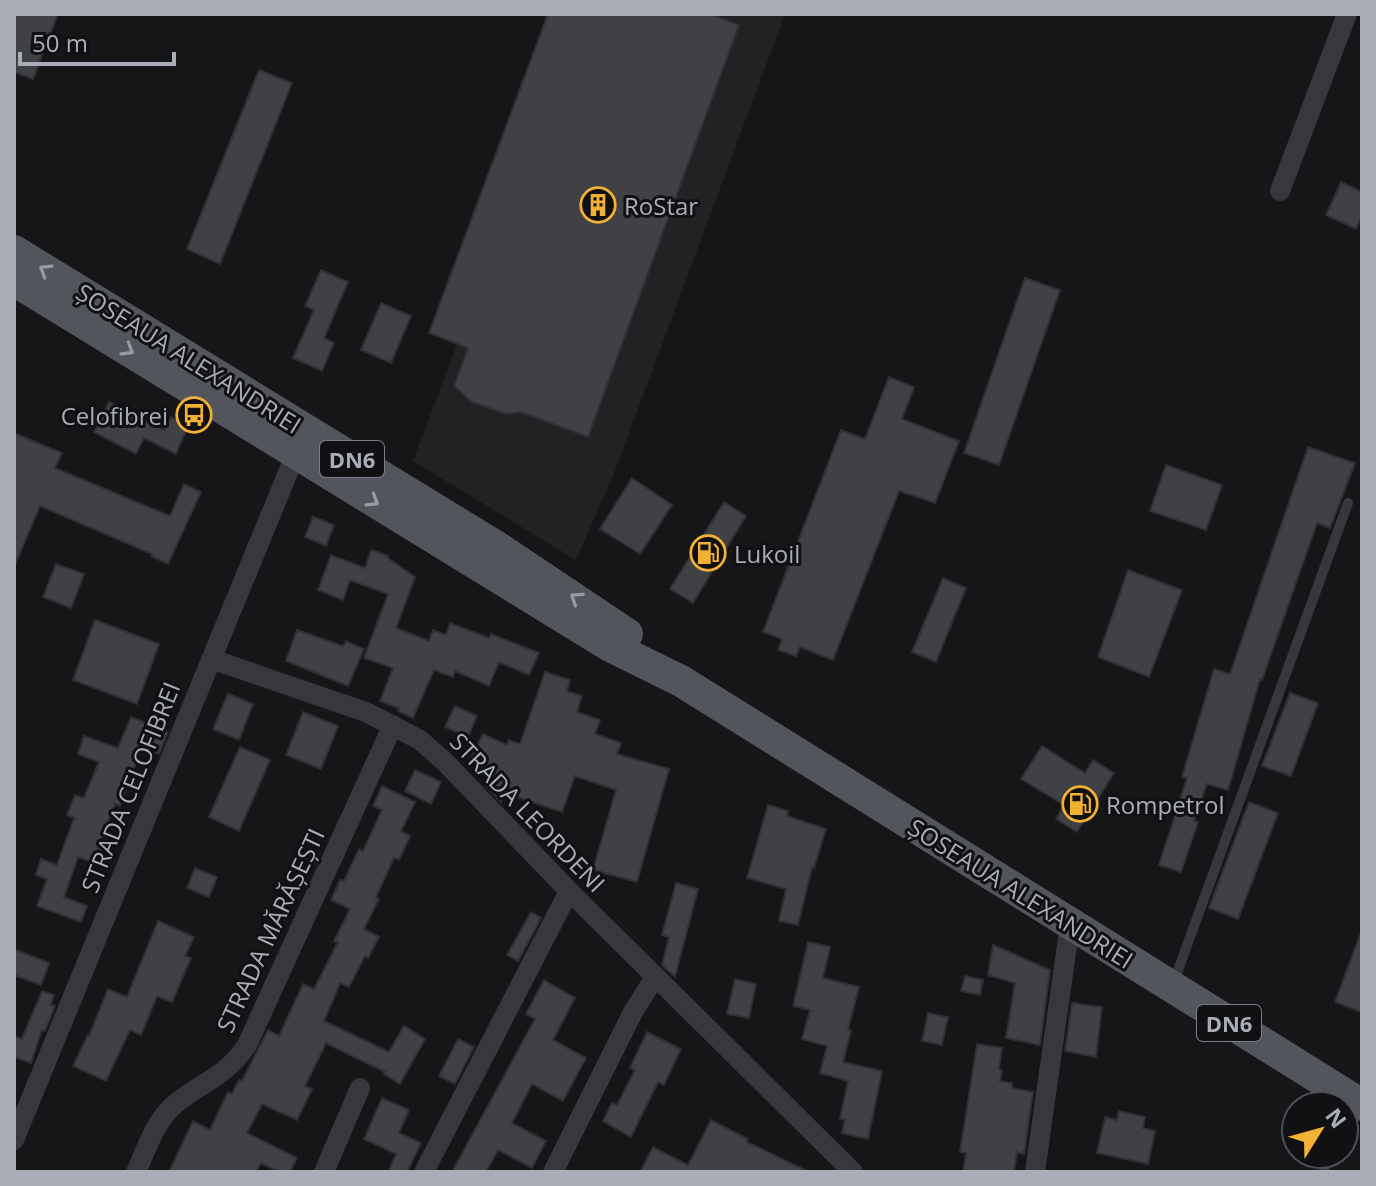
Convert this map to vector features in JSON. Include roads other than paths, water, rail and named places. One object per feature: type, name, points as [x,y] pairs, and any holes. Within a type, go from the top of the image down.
[{"type":"main road","name":"ȘOSEAUA ALEXANDRIEI","points":[[14,251],[555,584],[621,629],[681,681]]},
{"type":"main road","name":"ȘOSEAUA ALEXANDRIEI","points":[[14,280],[612,647],[681,681],[1172,986],[1333,1090]]},
{"type":"street","points":[[1280,191],[1347,14]]},
{"type":"street","name":"STRADA CELOFIBREI","points":[[14,1140],[296,453]]},
{"type":"street","name":"STRADA LEORDENI","points":[[211,659],[366,712],[420,740],[853,1172]]},
{"type":"street","name":"STRADA MĂRĂȘEȘTI","points":[[136,1172],[156,1129],[172,1106],[220,1076],[235,1063],[247,1045],[393,725]]},
{"type":"street","points":[[424,1172],[569,891]]},
{"type":"street","points":[[1035,1172],[1070,924]]},
{"type":"street","points":[[553,1172],[633,1012],[655,977]]},
{"type":"street","points":[[324,1172],[360,1088]]},
{"type":"lane","points":[[1172,986],[1348,503]]},
{"type":"place","name":"RoStar","points":[[598,205]]},
{"type":"place","name":"Celofibrei","points":[[194,415]]},
{"type":"place","name":"Lukoil","points":[[708,553]]},
{"type":"place","name":"Rompetrol","points":[[1080,804]]}]
